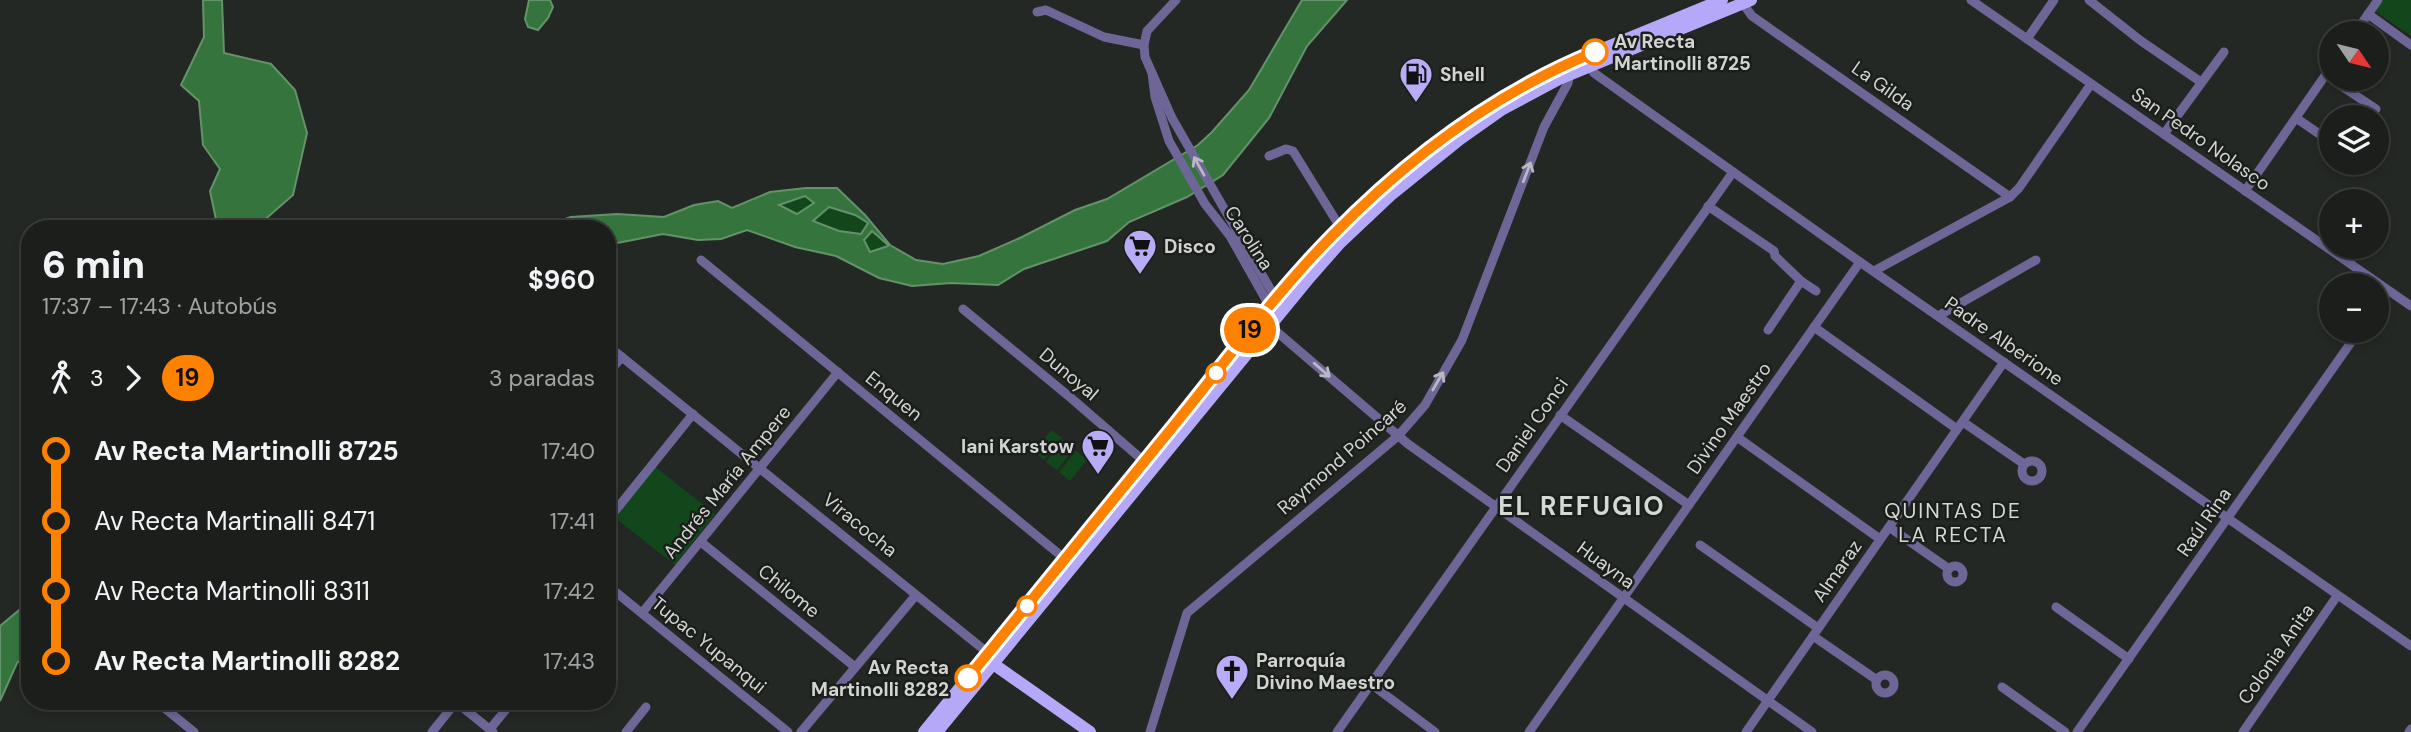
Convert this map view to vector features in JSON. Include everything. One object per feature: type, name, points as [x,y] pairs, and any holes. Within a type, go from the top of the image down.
[{"type":"main road","points":[[1586,62],[1722,0]]},
{"type":"main road","points":[[924,732],[990,658],[1340,227],[1380,191],[1468,120],[1506,95],[1745,1]]},
{"type":"main road","points":[[937,732],[1065,559],[1236,367],[1273,312],[1291,299],[1362,221],[1460,139],[1569,69]]},
{"type":"main road","name":"Viracocha","points":[[990,658],[1090,732]]},
{"type":"street","points":[[1152,73],[1162,123],[1172,118],[1143,45],[1147,31],[1176,0]]},
{"type":"street","name":"San Pedro Nolasco","points":[[1971,0],[2363,273]]},
{"type":"street","points":[[2027,39],[2054,0]]},
{"type":"street","points":[[2089,0],[2141,41],[2201,82]]},
{"type":"street","points":[[2364,21],[2378,0]]},
{"type":"street","name":"La Gilda","points":[[1745,1],[1752,16],[2010,197]]},
{"type":"street","points":[[1037,12],[1046,10],[1104,37],[1143,45]]},
{"type":"street","points":[[2368,15],[2411,45]]},
{"type":"street","points":[[2164,134],[2224,52]]},
{"type":"street","name":"Padre Alberione","points":[[1586,62],[1733,172],[1860,262],[2411,646]]},
{"type":"street","name":"Raymond Poincaré","points":[[1150,732],[1187,613],[1398,436],[1425,405],[1462,340],[1569,69]]},
{"type":"street","points":[[1874,271],[2010,197],[2091,84]]},
{"type":"street","points":[[2245,191],[2319,89]]},
{"type":"street","points":[[2352,91],[2371,105]]},
{"type":"street","name":"Carolina","points":[[1172,118],[1217,198],[1273,312]]},
{"type":"street","points":[[2296,118],[2319,134]]},
{"type":"street","name":"Carolina","points":[[1162,123],[1169,141],[1205,204],[1230,236],[1273,312]]},
{"type":"street","points":[[1269,156],[1286,149],[1293,152],[1340,227]]},
{"type":"street","name":"Daniel Conci","points":[[1337,732],[1733,172]]},
{"type":"street","points":[[1708,206],[1774,251],[1775,256],[1801,281],[1816,291]]},
{"type":"street","name":"Enquen","points":[[701,260],[1065,559]]},
{"type":"street","points":[[1938,316],[2036,260]]},
{"type":"street","name":"Divino Maestro","points":[[1529,732],[1860,262]]},
{"type":"street","points":[[1769,330],[1801,281]]},
{"type":"street","name":"San Pedro Nolasco","points":[[2389,291],[2411,306]]},
{"type":"street","name":"Dunoyal","points":[[963,309],[1148,465]]},
{"type":"street","name":"Huayna","points":[[1273,312],[1398,436],[1812,732]]},
{"type":"street","points":[[1814,327],[1960,426],[2024,464]]},
{"type":"street","name":"Raúl Rina","points":[[2077,732],[2351,343]]},
{"type":"street","name":"Viracocha","points":[[616,352],[990,658]]},
{"type":"street","points":[[616,364],[622,357]]},
{"type":"street","name":"Almaraz","points":[[1746,732],[2004,362]]},
{"type":"street","name":"Andrés María Ampere","points":[[642,613],[838,372]]},
{"type":"street","points":[[616,510],[693,414]]},
{"type":"street","points":[[1560,415],[1689,505]]},
{"type":"street","points":[[1737,437],[1880,540]]},
{"type":"street","points":[[1889,527],[1948,569]]},
{"type":"street","name":"Chilome","points":[[701,542],[855,667]]},
{"type":"street","points":[[1700,545],[1877,680]]},
{"type":"street","name":"Tupac Yupanqui","points":[[616,592],[788,732]]},
{"type":"street","points":[[801,732],[916,595]]},
{"type":"street","name":"Colonia Anita","points":[[2242,732],[2337,596]]},
{"type":"street","points":[[2056,607],[2129,659]]},
{"type":"street","points":[[1371,684],[1435,732]]},
{"type":"street","points":[[2002,687],[2065,732]]},
{"type":"street","points":[[626,732],[646,707]]},
{"type":"street","points":[[167,710],[194,732]]},
{"type":"street","points":[[432,732],[450,710]]},
{"type":"street","points":[[466,710],[491,731],[506,710]]},
{"type":"shaded area","points":[[203,0],[222,0],[224,53],[271,64],[295,90],[307,133],[293,195],[264,220],[216,220],[210,191],[220,169],[203,145],[199,101],[181,85],[204,37]]},
{"type":"shaded area","points":[[529,0],[550,0],[553,7],[538,30],[528,27],[525,19]]},
{"type":"shaded area","points":[[1302,0],[1347,0],[1307,46],[1269,118],[1223,175],[1187,197],[1129,222],[1107,241],[1024,269],[998,285],[951,283],[912,286],[879,278],[836,256],[795,247],[747,230],[721,239],[698,240],[663,234],[616,243],[616,220],[562,220],[617,214],[664,217],[694,205],[718,201],[732,208],[770,192],[837,188],[865,215],[890,245],[916,260],[943,264],[979,256],[1075,210],[1107,199],[1198,145],[1249,90]],"holes":[[[805,196],[814,203],[797,214],[779,205]],[[829,207],[855,215],[868,223],[861,234],[839,231],[813,221]],[[872,231],[888,245],[888,246],[870,252],[864,240]]]},
{"type":"shaded area","points":[[2383,0],[2411,0],[2411,36],[2375,11]]},
{"type":"shaded area","points":[[805,196],[815,203],[797,215],[778,205]]},
{"type":"shaded area","points":[[829,207],[868,222],[860,234],[839,231],[812,221]]},
{"type":"shaded area","points":[[872,231],[889,246],[870,252],[864,240]]},
{"type":"shaded area","points":[[1051,430],[1062,438],[1044,460],[1034,451]]},
{"type":"shaded area","points":[[1063,440],[1074,449],[1057,470],[1046,462]]},
{"type":"shaded area","points":[[1076,451],[1087,460],[1070,481],[1059,472]]},
{"type":"shaded area","points":[[654,466],[715,514],[675,565],[616,519],[616,514]]},
{"type":"shaded area","points":[[21,608],[21,660],[0,701],[0,626]]},
{"type":"bus line","name":"19","points":[[968,678],[1249,331],[1340,227],[1442,139],[1482,110],[1542,75],[1595,52]]},
{"type":"place","name":"Av Recta Martinolli 8725","points":[[1595,52]]},
{"type":"place","name":"Shell","points":[[1416,104]]},
{"type":"place","name":"Disco","points":[[1140,276]]},
{"type":"place","name":"Iani Karstow","points":[[1098,476]]},
{"type":"place","name":"Av Recta Martinolli 8282","points":[[968,678]]},
{"type":"place","name":"Parroquía Divino Maestro","points":[[1232,701]]},
{"type":"district","name":"EL REFUGIO","points":[[1582,506]]},
{"type":"district","name":"QUINTAS DE LA RECTA","points":[[1953,523]]}]
